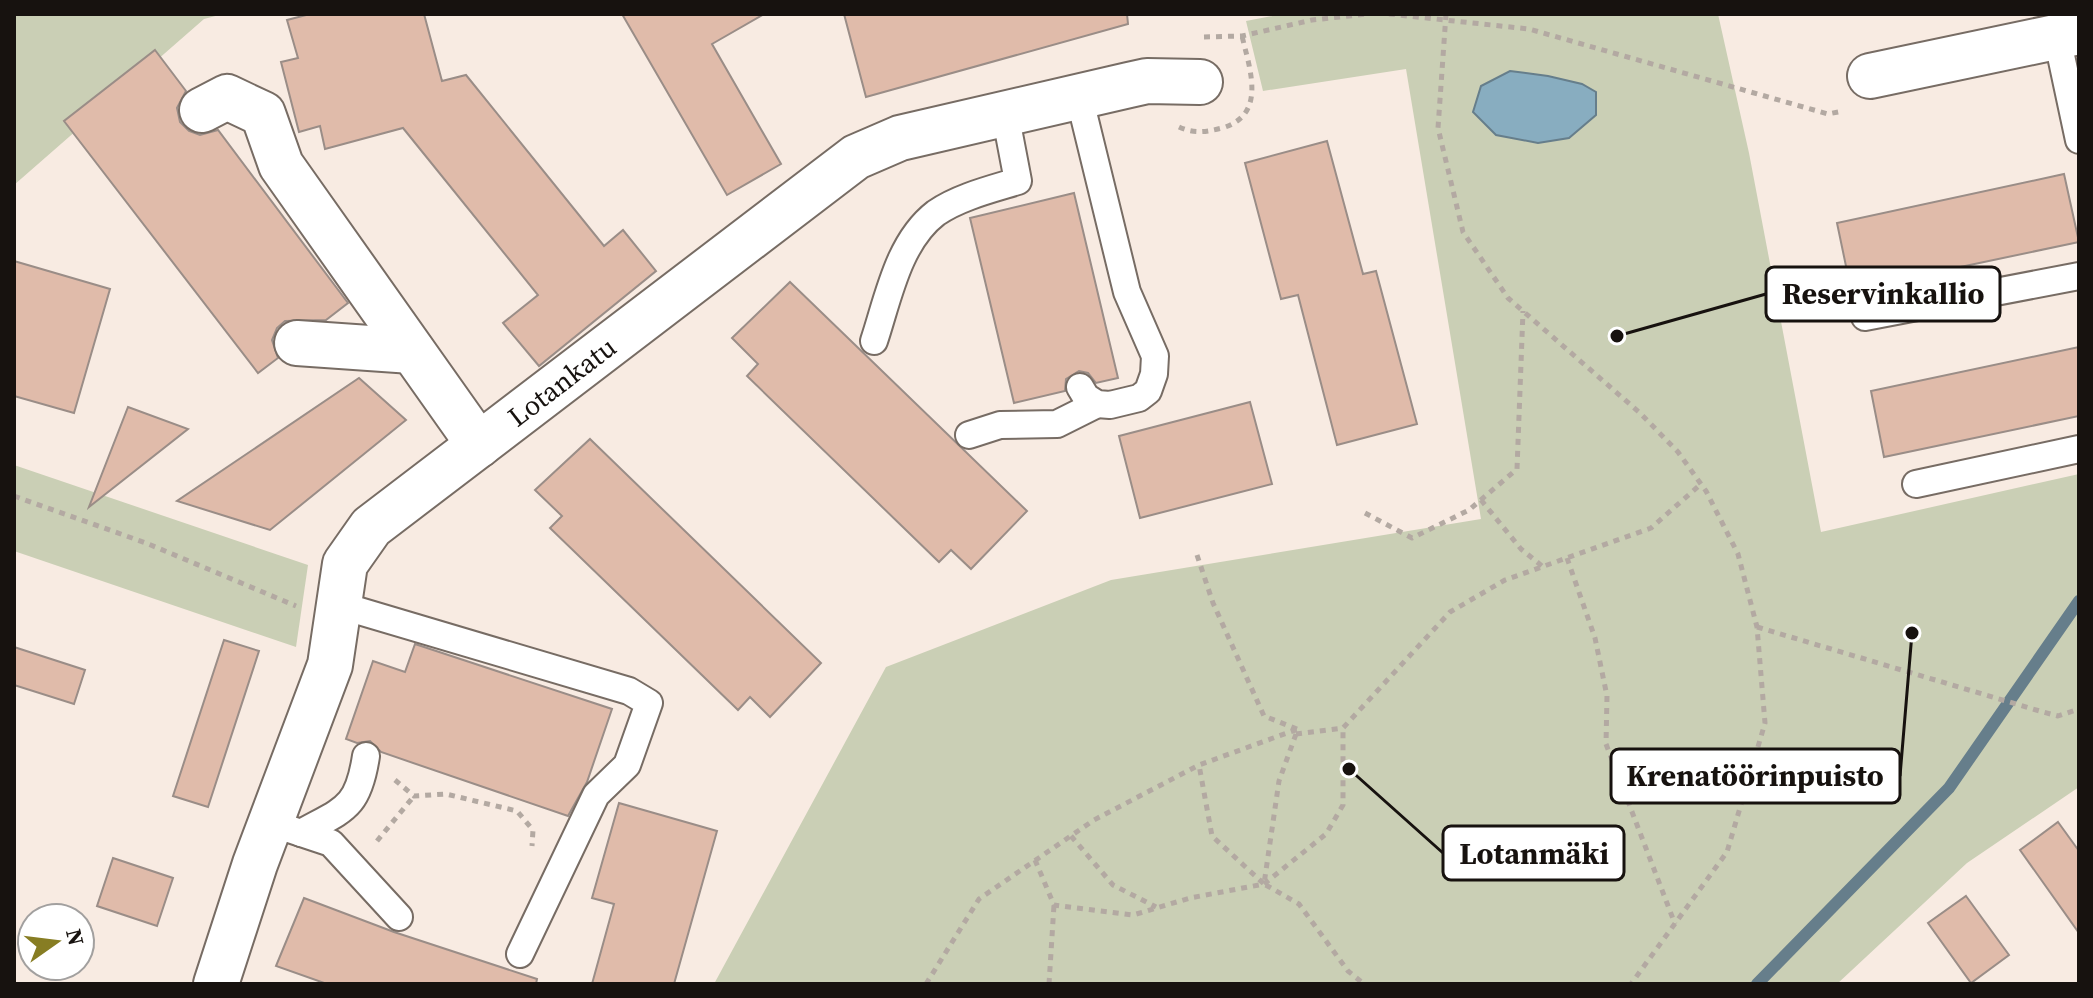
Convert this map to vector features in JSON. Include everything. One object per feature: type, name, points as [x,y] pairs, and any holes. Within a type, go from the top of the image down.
[{"type":"street","points":[[1870,76],[2068,34]]},
{"type":"street","name":"Lotankatu","points":[[216,984],[286,828],[330,665],[345,564],[371,527],[856,157],[900,138],[1147,81],[1200,82]]},
{"type":"street","points":[[202,110],[227,97],[263,114],[281,165],[479,445]]},
{"type":"street","points":[[297,343],[412,351]]},
{"type":"lane","points":[[2068,34],[2079,140]]},
{"type":"lane","points":[[969,435],[1000,425],[1057,424],[1088,396],[1125,402],[1148,391],[1154,374],[1155,356],[1127,292],[1079,96]]},
{"type":"lane","points":[[874,341],[895,275],[912,242],[936,213],[1018,181],[1005,113]]},
{"type":"lane","points":[[1865,317],[2079,276]]},
{"type":"lane","points":[[1916,484],[2079,449]]},
{"type":"lane","points":[[339,605],[629,691],[649,703],[627,765],[596,795],[520,954]]},
{"type":"lane","points":[[286,828],[350,806],[365,764]]},
{"type":"lane","points":[[286,828],[331,843],[399,917]]},
{"type":"path","points":[[1252,34],[1312,20],[1367,14]]},
{"type":"path","points":[[1389,14],[1445,16],[1529,29],[1828,114],[1854,109],[1870,76]]},
{"type":"path","points":[[1445,16],[1438,128],[1463,232],[1508,298],[1640,413],[1678,452],[1701,484],[1738,554],[1757,627],[1765,723],[1727,852],[1631,984]]},
{"type":"path","points":[[1365,513],[1412,538],[1469,510],[1517,469],[1523,310]]},
{"type":"path","points":[[926,984],[979,899],[1094,820],[1199,765],[1297,732],[1343,728],[1450,612],[1505,580],[1651,528],[1701,484]]},
{"type":"path","points":[[14,496],[146,543],[289,602]]},
{"type":"path","points":[[1481,500],[1521,549],[1543,567]]},
{"type":"path","points":[[1197,555],[1213,603],[1264,716],[1297,732]]},
{"type":"path","points":[[1567,558],[1595,638],[1607,696],[1606,744],[1675,924]]},
{"type":"path","points":[[1757,627],[2058,716],[2079,709]]},
{"type":"path","points":[[1054,905],[1133,915],[1264,884],[1326,834],[1343,805],[1343,728]]},
{"type":"path","points":[[1264,884],[1279,781],[1297,732]]},
{"type":"path","points":[[365,764],[397,781],[414,796],[446,794],[517,811],[533,830],[532,850]]},
{"type":"path","points":[[1199,765],[1212,836],[1264,884],[1299,904],[1348,971],[1364,984]]},
{"type":"path","points":[[352,866],[392,826],[414,796]]},
{"type":"path","points":[[1071,836],[1113,885],[1157,907]]},
{"type":"path","points":[[1035,860],[1054,905],[1049,984]]},
{"type":"green space","points":[[14,14],[223,14],[204,19],[14,185]]},
{"type":"green space","points":[[1283,14],[1718,14],[1749,153],[1821,532],[2079,474],[2079,787],[1967,863],[1837,984],[714,984],[886,667],[1111,580],[1481,519],[1406,69],[1263,91],[1246,21]]},
{"type":"green space","points":[[14,465],[308,565],[296,647],[14,551]]},
{"type":"water","points":[[1510,71],[1582,84],[1596,92],[1596,115],[1569,138],[1538,143],[1496,135],[1473,112],[1481,86]]},
{"type":"building","points":[[310,14],[424,14],[442,81],[466,75],[604,246],[623,230],[656,271],[539,366],[503,323],[538,295],[403,128],[325,149],[320,126],[299,132],[281,62],[298,58],[287,20]]},
{"type":"building","points":[[622,14],[764,14],[712,44],[781,164],[727,195]]},
{"type":"building","points":[[844,14],[1127,14],[1128,24],[866,97]]},
{"type":"building","points":[[155,50],[186,91],[177,108],[180,122],[189,131],[200,135],[218,130],[348,303],[326,320],[285,321],[277,328],[272,340],[278,358],[258,373],[64,121]]},
{"type":"building","points":[[1327,141],[1363,274],[1376,271],[1417,424],[1337,445],[1298,295],[1281,299],[1245,163]]},
{"type":"building","points":[[2064,174],[2079,242],[1851,290],[1837,223]]},
{"type":"building","points":[[1074,193],[1118,378],[1096,383],[1088,373],[1079,371],[1066,379],[1065,391],[1014,403],[970,218]]},
{"type":"building","points":[[14,261],[110,289],[74,413],[14,396]]},
{"type":"building","points":[[790,282],[1027,511],[971,569],[951,550],[939,562],[747,376],[758,364],[732,338]]},
{"type":"building","points":[[2079,347],[2079,416],[1884,457],[1871,391]]},
{"type":"building","points":[[359,378],[406,420],[270,530],[177,501]]},
{"type":"building","points":[[1250,402],[1272,484],[1140,518],[1119,436]]},
{"type":"building","points":[[128,407],[188,429],[89,507]]},
{"type":"building","points":[[590,439],[821,663],[770,717],[750,697],[738,710],[550,528],[562,516],[535,490]]},
{"type":"building","points":[[224,640],[259,651],[208,807],[173,796]]},
{"type":"building","points":[[415,644],[612,709],[587,782],[568,816],[381,752],[370,741],[357,743],[346,739],[373,661],[405,672]]},
{"type":"building","points":[[14,647],[85,670],[74,704],[14,685]]},
{"type":"building","points":[[619,803],[717,831],[674,984],[592,984],[614,904],[592,898]]},
{"type":"building","points":[[2058,822],[2079,851],[2079,933],[2020,850]]},
{"type":"building","points":[[113,858],[173,878],[157,926],[97,906]]},
{"type":"building","points":[[1966,896],[2009,955],[1971,983],[1928,923]]},
{"type":"building","points":[[304,898],[394,932],[537,979],[536,984],[327,984],[276,966]]},
{"type":"waterway","points":[[1757,984],[1949,788],[2079,601]]},
{"type":"place","name":"Reservinkallio","points":[[1617,336]]},
{"type":"place","name":"Krenatöörinpuisto","points":[[1912,633]]},
{"type":"place","name":"Lotanmäki","points":[[1349,769]]}]
